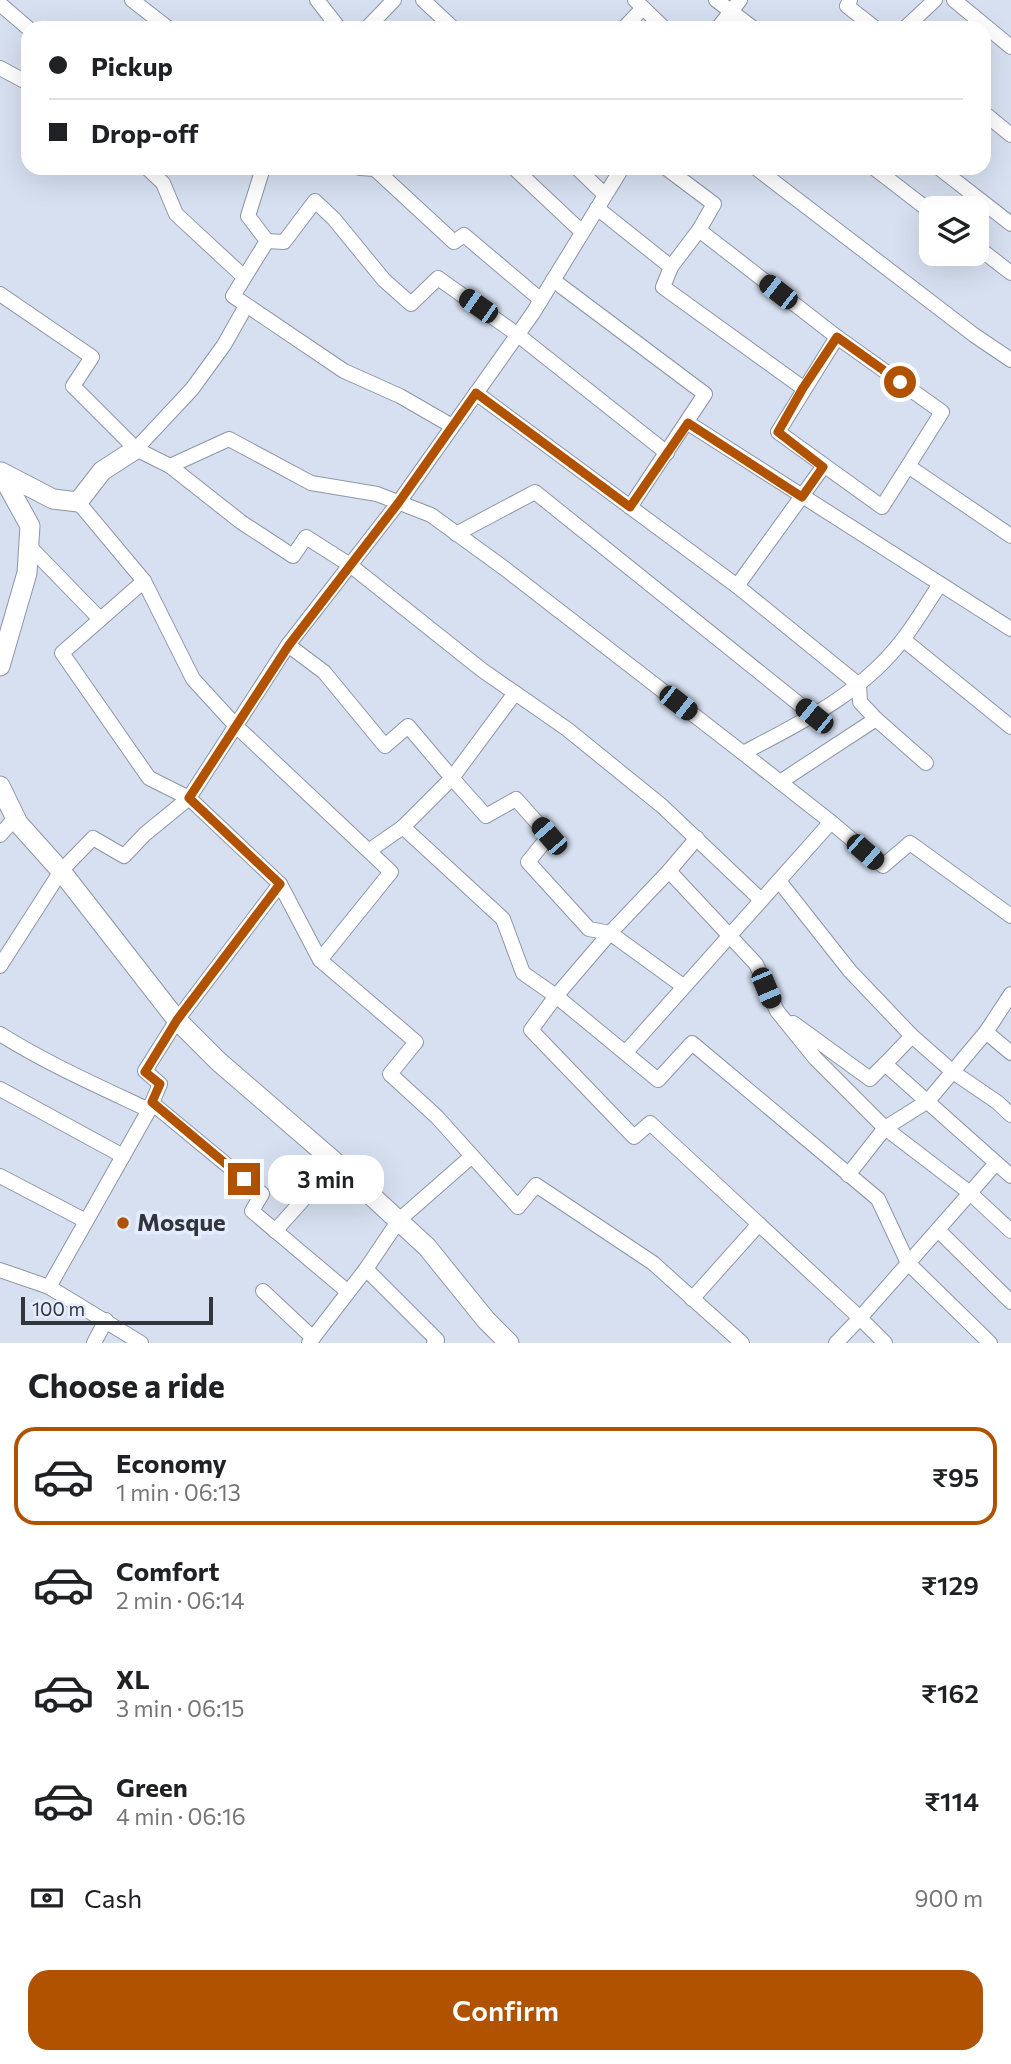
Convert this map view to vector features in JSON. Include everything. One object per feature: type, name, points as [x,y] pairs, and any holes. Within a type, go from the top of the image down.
[{"type":"street","points":[[132,0],[158,21]]},
{"type":"street","points":[[317,0],[334,21]]},
{"type":"street","points":[[374,21],[394,0]]},
{"type":"street","points":[[423,0],[446,21]]},
{"type":"street","points":[[716,0],[735,6],[747,21]]},
{"type":"street","points":[[850,0],[847,6],[866,21]]},
{"type":"street","points":[[913,21],[936,0]]},
{"type":"street","points":[[954,0],[979,21]]},
{"type":"street","points":[[0,4],[21,21]]},
{"type":"street","points":[[628,21],[639,4],[657,21]]},
{"type":"street","points":[[723,21],[735,6]]},
{"type":"street","points":[[991,31],[1011,47]]},
{"type":"street","points":[[0,68],[21,79]]},
{"type":"street","points":[[991,119],[1011,135]]},
{"type":"street","points":[[154,175],[163,183],[176,214],[244,277]]},
{"type":"street","points":[[261,175],[248,216],[267,242]]},
{"type":"street","points":[[381,175],[454,242],[464,235],[541,300]]},
{"type":"street","points":[[521,175],[582,232]]},
{"type":"street","points":[[584,175],[604,194]]},
{"type":"street","points":[[0,966],[61,871],[93,838],[124,856],[145,834],[189,798],[289,645],[399,502],[518,335],[617,175]]},
{"type":"street","points":[[675,175],[714,204],[699,230],[671,267],[663,287],[803,388]]},
{"type":"street","points":[[765,175],[1011,360]]},
{"type":"street","points":[[883,175],[919,203]]},
{"type":"street","points":[[948,175],[1011,225]]},
{"type":"street","points":[[267,242],[284,242],[315,201],[334,219],[384,281],[411,304],[438,278],[518,335],[667,453]]},
{"type":"street","points":[[597,208],[671,267]]},
{"type":"street","points":[[699,230],[837,337],[942,412],[882,507],[778,432],[837,337]]},
{"type":"street","points":[[267,242],[233,296],[344,371],[400,396],[452,426]]},
{"type":"street","points":[[989,256],[1011,272]]},
{"type":"street","points":[[553,280],[705,394],[630,507]]},
{"type":"street","points":[[0,294],[92,357],[73,386],[136,449],[170,466],[242,522],[293,556],[306,537],[350,565],[482,670],[567,729],[662,806],[761,900]]},
{"type":"street","points":[[78,502],[102,471],[136,449],[191,389],[224,345],[246,306]]},
{"type":"street","points":[[476,393],[737,586],[859,685],[860,702],[926,763]]},
{"type":"street","points":[[688,423],[1011,629]]},
{"type":"street","points":[[170,466],[229,439],[311,483],[377,494],[431,515],[743,753],[883,866],[910,843],[1011,916]]},
{"type":"street","points":[[908,466],[1011,536]]},
{"type":"street","points":[[737,586],[823,467]]},
{"type":"street","points":[[1,474],[53,499],[78,502],[144,581],[193,680],[236,726],[391,872],[320,960]]},
{"type":"street","points":[[0,666],[27,573],[30,526],[1,474]]},
{"type":"street","points":[[456,534],[535,492],[814,716]]},
{"type":"street","points":[[29,546],[100,619]]},
{"type":"street","points":[[144,581],[62,653],[149,778],[189,798],[280,884],[320,960],[416,1042],[390,1074],[437,1117],[518,1207],[536,1185],[653,1263],[742,1343]]},
{"type":"street","points":[[743,753],[814,716],[859,685],[904,640],[940,584]]},
{"type":"street","points":[[904,640],[1011,727]]},
{"type":"street","points":[[289,645],[324,672],[385,746],[408,726],[486,816],[516,799],[549,836],[528,862],[589,929],[610,933],[683,986]]},
{"type":"street","points":[[370,850],[403,827],[452,778],[515,693]]},
{"type":"street","points":[[780,782],[876,719]]},
{"type":"street","points":[[0,786],[15,818],[61,871],[177,1020],[218,1061],[336,1163],[427,1247],[486,1320],[509,1343]]},
{"type":"street","points":[[0,835],[15,818]]},
{"type":"street","points":[[626,1052],[831,822]]},
{"type":"street","points":[[403,827],[503,919],[523,973],[556,996],[659,1080],[692,1043],[878,1199],[908,1263],[990,1343]]},
{"type":"street","points":[[697,838],[610,933],[531,1030],[634,1137],[650,1123],[885,1343]]},
{"type":"street","points":[[669,871],[757,964],[777,1011],[815,1058],[885,1128],[970,1193],[1011,1231]]},
{"type":"street","points":[[779,881],[850,971],[912,1035],[953,1072],[1011,1115]]},
{"type":"street","points":[[49,1287],[160,1084],[145,1072],[177,1020],[280,884]]},
{"type":"street","points":[[848,1175],[885,1128],[928,1101],[986,1032],[1011,994]]},
{"type":"street","points":[[777,1011],[870,1079]]},
{"type":"street","points":[[986,1032],[1011,1046]]},
{"type":"street","points":[[986,1032],[1011,1053]]},
{"type":"street","points":[[0,1034],[76,1077],[150,1106],[262,1194],[252,1211],[348,1292]]},
{"type":"street","points":[[855,1098],[912,1035]]},
{"type":"street","points":[[885,1064],[1011,1175]]},
{"type":"street","points":[[0,1089],[123,1156]]},
{"type":"street","points":[[263,1291],[311,1341],[366,1269],[399,1220],[472,1156]]},
{"type":"street","points":[[275,1231],[336,1163]]},
{"type":"street","points":[[836,1343],[996,1163]]},
{"type":"street","points":[[0,1176],[86,1221]]},
{"type":"street","points":[[692,1299],[759,1224]]},
{"type":"street","points":[[938,1230],[1011,1303]]},
{"type":"street","points":[[366,1269],[437,1342]]},
{"type":"street","points":[[0,1270],[49,1287],[141,1343]]},
{"type":"street","points":[[94,1343],[106,1320]]},
{"type":"place","name":"Mosque","points":[[123,1223]]},
{"type":"route","points":[[244,1179],[152,1102],[160,1084],[145,1072],[177,1020],[280,884],[189,798],[289,645],[399,502],[476,393],[630,507],[688,423],[802,497],[823,467],[778,432],[837,337],[900,382]]}]
